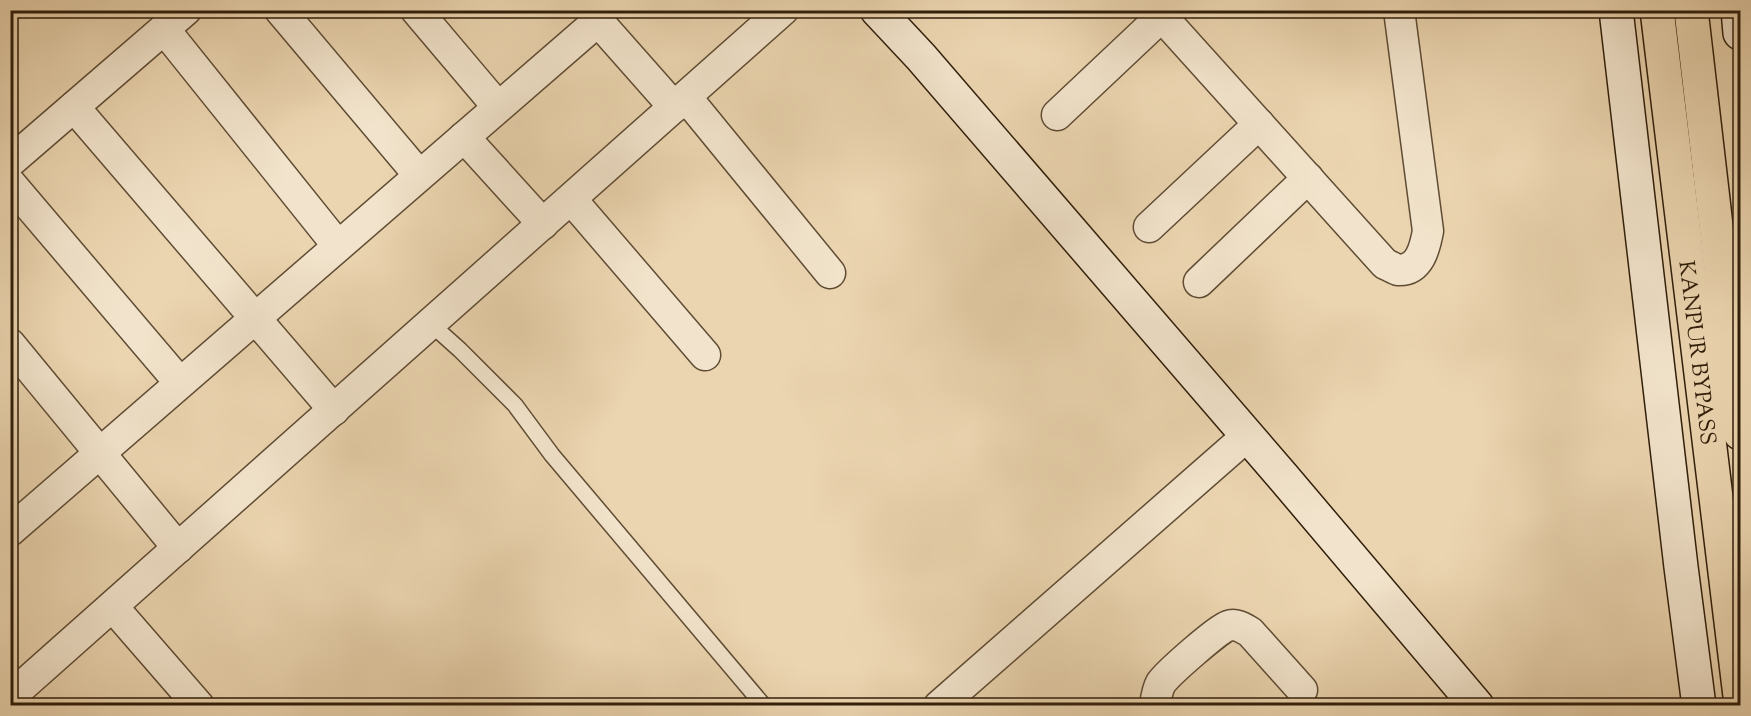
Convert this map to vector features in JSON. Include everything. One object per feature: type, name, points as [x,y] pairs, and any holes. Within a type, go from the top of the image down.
[{"type":"highway","name":"KANPUR BYPASS","points":[[1657,10],[1740,696]]},
{"type":"highway","name":"KANPUR BYPASS","points":[[1691,10],[1740,433]]},
{"type":"street","points":[[280,10],[419,175]]},
{"type":"street","points":[[416,10],[498,107]]},
{"type":"street","points":[[10,697],[783,10]]},
{"type":"street","points":[[877,10],[921,57],[1247,436],[1468,702]]},
{"type":"street","points":[[1057,115],[1159,13],[1385,264],[1398,270],[1413,266],[1424,254],[1428,231],[1399,10]]},
{"type":"street","points":[[1616,10],[1699,705]]},
{"type":"street","points":[[1738,10],[1740,33]]},
{"type":"street","points":[[12,525],[100,453],[604,16],[830,273]]},
{"type":"street","points":[[10,162],[175,20],[338,246]]},
{"type":"street","points":[[74,107],[334,410]]},
{"type":"street","points":[[1149,227],[1259,124]]},
{"type":"street","points":[[464,137],[543,224]]},
{"type":"street","points":[[1199,282],[1308,178]]},
{"type":"street","points":[[10,183],[180,383]]},
{"type":"street","points":[[571,199],[705,355]]},
{"type":"street","points":[[10,344],[178,548]]},
{"type":"street","points":[[939,705],[1247,436]]},
{"type":"street","points":[[112,607],[200,705]]},
{"type":"street","points":[[1155,705],[1156,694],[1162,682],[1218,631],[1230,625],[1240,626],[1250,632],[1300,700]]},
{"type":"lane","points":[[431,324],[515,405],[552,455],[764,705]]}]
